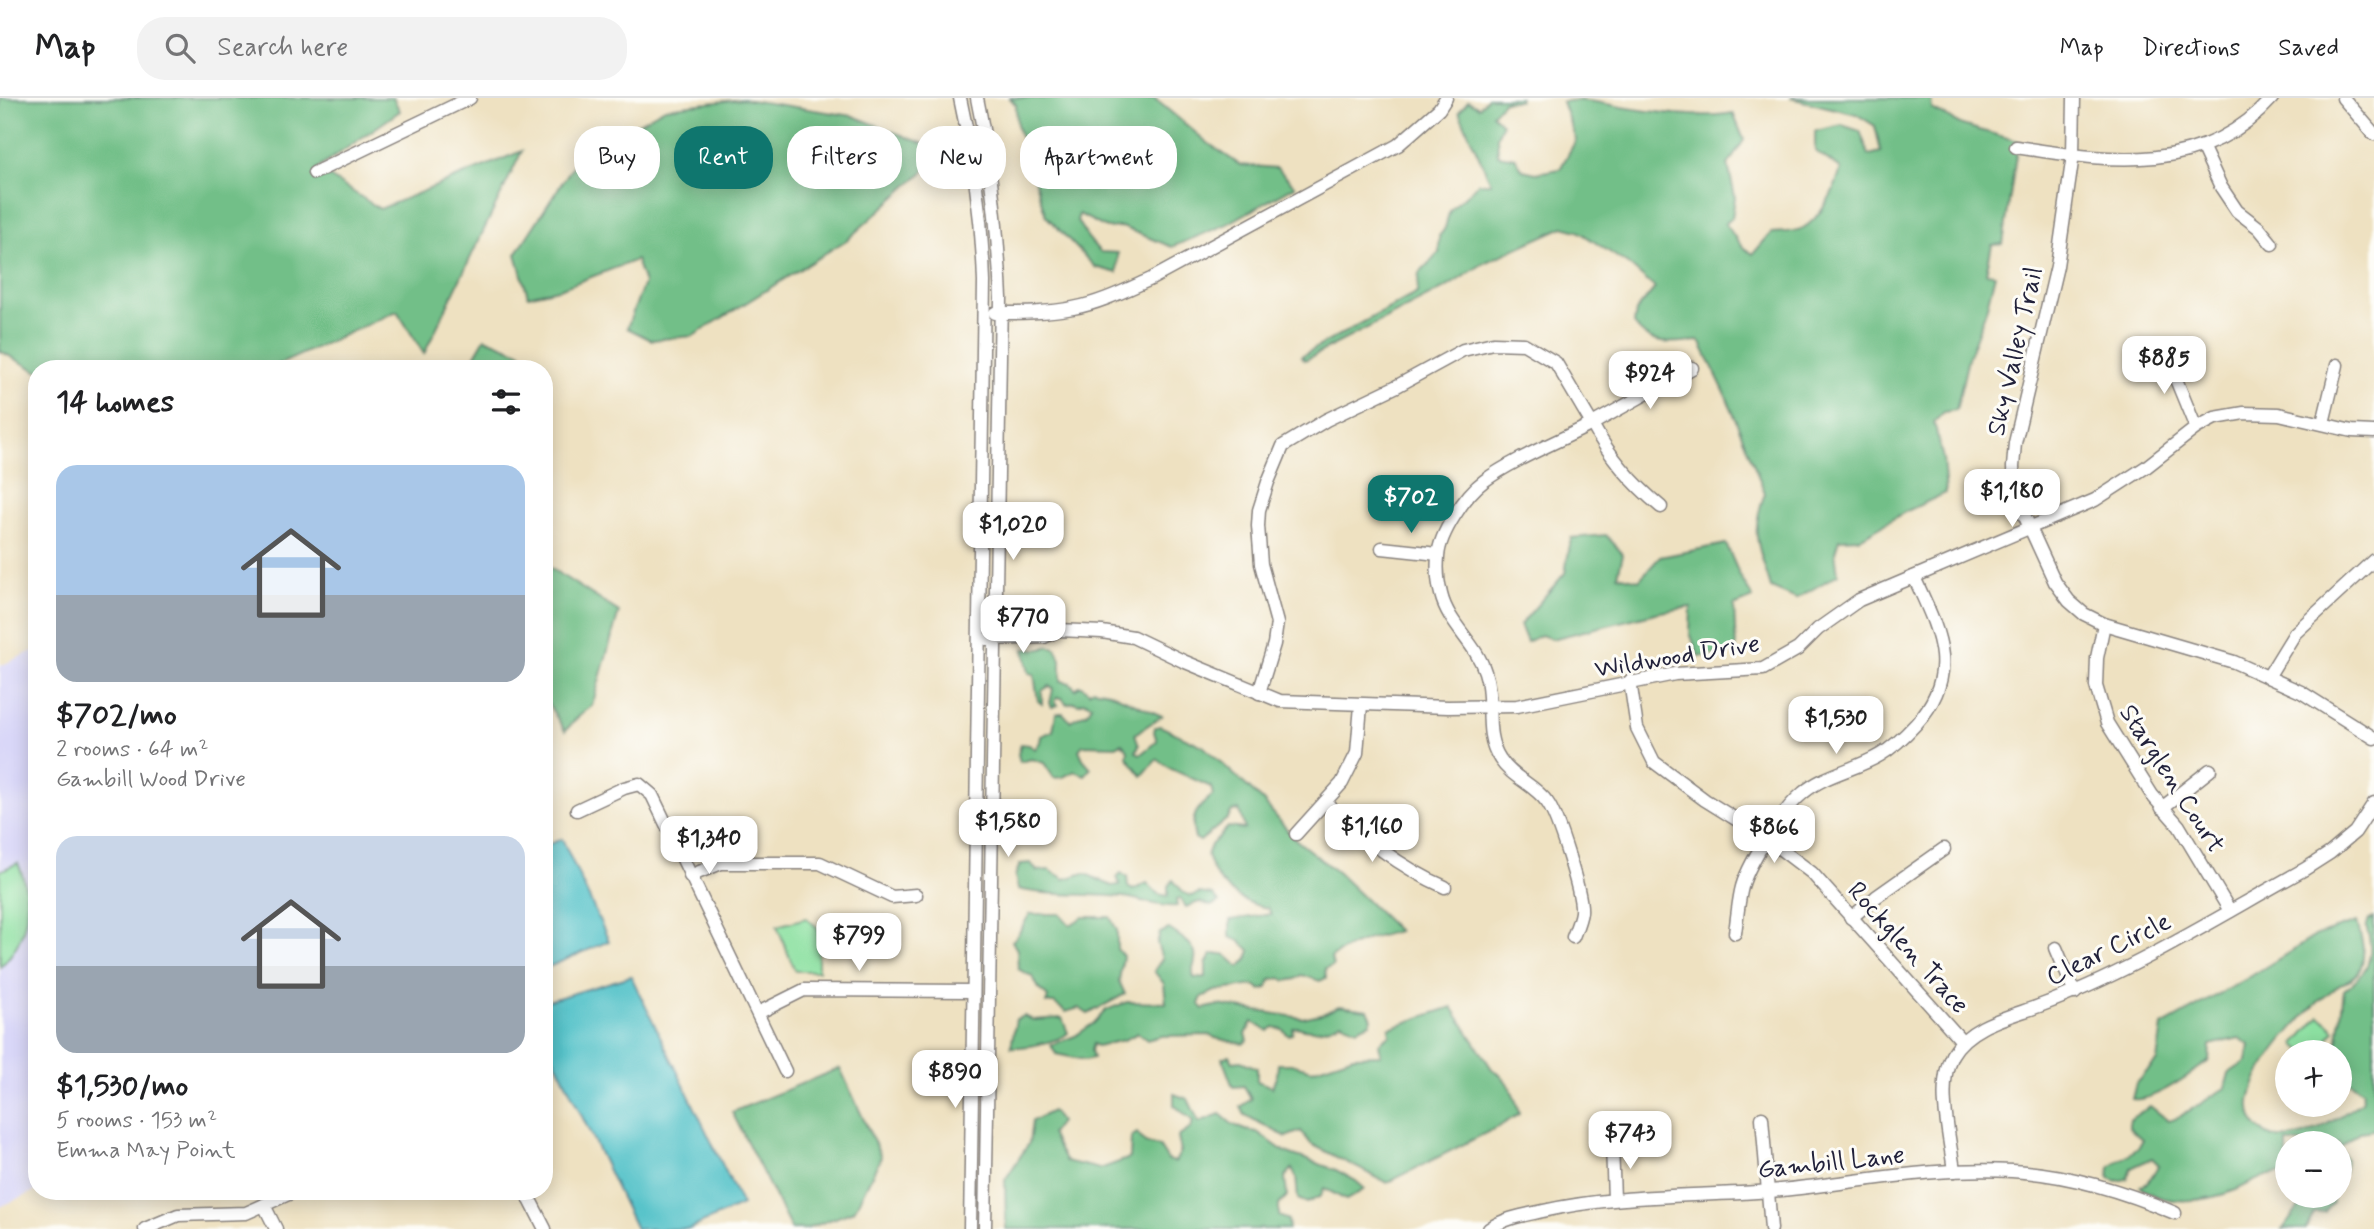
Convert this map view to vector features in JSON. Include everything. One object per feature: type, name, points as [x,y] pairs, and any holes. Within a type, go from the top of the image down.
[{"type":"street","points":[[314,173],[470,98]]},
{"type":"street","points":[[960,98],[974,164],[981,228],[984,312],[970,1229]]},
{"type":"street","points":[[977,98],[993,183],[1001,298],[985,1229]]},
{"type":"street","points":[[984,312],[1073,308],[1111,297],[1151,279],[1398,145],[1439,109],[1446,98]]},
{"type":"street","name":"Sky Valley Trail","points":[[2074,98],[2073,155],[2057,266],[2015,443],[2014,486],[2043,560],[2069,601],[2084,614],[2104,624],[2220,658],[2269,677],[2301,692],[2374,738]]},
{"type":"street","points":[[2016,147],[2126,160],[2162,158],[2203,148],[2244,122],[2272,98]]},
{"type":"street","points":[[2343,98],[2374,134]]},
{"type":"street","points":[[2203,148],[2221,187],[2237,211],[2259,228],[2272,244]]},
{"type":"street","points":[[1259,693],[1274,644],[1277,623],[1261,564],[1258,519],[1262,497],[1283,446],[1326,420],[1397,386],[1463,349],[1493,343],[1524,344],[1556,363],[1606,452],[1638,488],[1661,508]]},
{"type":"street","points":[[2172,355],[2173,373],[2196,428]]},
{"type":"street","points":[[2323,423],[2337,365]]},
{"type":"street","points":[[1573,937],[1582,911],[1577,879],[1546,801],[1534,789],[1516,778],[1500,759],[1493,745],[1489,730],[1485,670],[1455,625],[1441,594],[1438,554],[1457,510],[1483,482],[1692,368]]},
{"type":"street","name":"Wildwood Drive","points":[[979,619],[1043,622],[1059,630],[1133,637],[1280,701],[1361,705],[1517,706],[1678,673],[1763,669],[1798,649],[1818,629],[1859,600],[2095,500],[2146,467],[2196,428],[2215,418],[2244,413],[2278,414],[2352,431],[2374,432]]},
{"type":"street","points":[[1382,548],[1438,554]]},
{"type":"street","points":[[2269,677],[2295,633],[2374,560]]},
{"type":"street","points":[[1735,933],[1741,888],[1766,838],[1792,804],[1816,783],[1879,756],[1899,742],[1924,715],[1939,691],[1943,664],[1940,644],[1934,622],[1914,577]]},
{"type":"street","name":"Starglen Court","points":[[2104,624],[2097,659],[2096,686],[2107,723],[2162,808],[2179,827],[2230,911]]},
{"type":"street","name":"Wildwood Drive","points":[[979,639],[1044,637],[1059,630]]},
{"type":"street","name":"Rockglen Trace","points":[[1630,681],[1637,727],[1654,762],[1705,800],[1766,838],[1812,873],[1962,1041]]},
{"type":"street","points":[[1296,834],[1342,783],[1357,753],[1361,705]]},
{"type":"street","points":[[2162,808],[2210,770]]},
{"type":"street","points":[[577,810],[624,788],[639,784],[652,795],[785,1071]]},
{"type":"street","points":[[1325,802],[1378,849],[1445,887]]},
{"type":"street","name":"Clear Circle","points":[[1962,1041],[1980,1028],[2075,993],[2230,911],[2330,853],[2355,832],[2374,803]]},
{"type":"street","points":[[1851,918],[1944,849]]},
{"type":"street","points":[[690,876],[721,863],[820,863],[892,897],[916,895]]},
{"type":"street","points":[[2056,948],[2075,993]]},
{"type":"street","points":[[758,1013],[804,990],[973,991]]},
{"type":"street","points":[[1954,1171],[1944,1095],[1946,1073],[1952,1056],[1962,1041]]},
{"type":"street","points":[[1762,1118],[1770,1229]]},
{"type":"street","points":[[1612,1144],[1614,1199]]},
{"type":"street","name":"Gambill Lane","points":[[1489,1229],[1520,1216],[1583,1202],[1769,1191],[1954,1171],[2010,1171],[2081,1181],[2175,1213]]},
{"type":"street","points":[[145,1229],[178,1215],[246,1213],[275,1200]]},
{"type":"street","points":[[530,1200],[545,1229]]},
{"type":"street","points":[[264,1205],[276,1229]]},
{"type":"shaded area","points":[[28,653],[28,1194],[0,1207],[0,666]]},
{"type":"green space","points":[[0,98],[393,98],[400,111],[317,169],[380,209],[522,151],[424,354],[397,311],[289,360],[28,360],[28,366],[0,351]]},
{"type":"green space","points":[[1010,98],[1154,98],[1208,143],[1240,165],[1277,168],[1295,186],[1227,224],[1172,247],[1122,227],[1106,228],[1079,214],[1077,221],[1100,252],[1118,253],[1117,273],[1095,267],[1046,216],[1037,189],[1177,189],[1177,126],[1020,126],[1020,135],[1016,105]]},
{"type":"green space","points":[[1488,98],[1520,98],[1519,101],[1504,101],[1492,114],[1502,124],[1497,137],[1498,155],[1515,158],[1523,170],[1536,173],[1560,169],[1576,140],[1562,102],[1592,102],[1678,114],[1733,113],[1744,140],[1728,165],[1735,197],[1732,218],[1725,224],[1744,248],[1753,254],[1771,233],[1795,231],[1810,223],[1832,193],[1841,169],[1815,151],[1815,131],[1842,125],[1860,131],[1869,155],[1881,152],[1875,126],[1856,114],[1790,98],[1931,98],[1932,109],[1962,125],[2018,141],[2003,244],[1992,245],[1986,273],[1995,274],[1986,310],[1968,359],[1956,410],[1944,412],[1934,422],[1943,459],[1946,493],[1905,512],[1860,538],[1839,539],[1835,552],[1838,574],[1796,599],[1771,588],[1757,530],[1765,493],[1725,393],[1700,341],[1655,341],[1641,332],[1634,324],[1636,311],[1655,288],[1629,265],[1578,231],[1563,227],[1484,263],[1449,286],[1305,360],[1301,356],[1417,293],[1419,273],[1439,253],[1439,236],[1446,226],[1450,211],[1478,183],[1491,183],[1459,112],[1468,101],[1479,107]]},
{"type":"green space","points":[[743,99],[853,116],[879,126],[787,126],[787,189],[902,189],[902,135],[916,141],[916,178],[848,239],[693,336],[651,340],[627,328],[644,283],[636,260],[562,288],[528,296],[516,254],[574,164],[574,189],[660,189],[660,126],[634,126],[665,108]]},
{"type":"green space","points":[[485,338],[522,353],[520,360],[472,360]]},
{"type":"green space","points":[[1606,535],[1623,554],[1618,575],[1639,580],[1660,557],[1726,544],[1753,598],[1734,606],[1736,651],[1699,657],[1690,633],[1691,607],[1552,639],[1541,635],[1527,642],[1520,625],[1565,573],[1571,538]]},
{"type":"green space","points":[[553,570],[619,612],[592,706],[565,731],[553,712]]},
{"type":"green space","points":[[1048,646],[1056,648],[1061,659],[1061,681],[1070,683],[1076,689],[1080,685],[1089,692],[1093,689],[1109,692],[1162,716],[1135,734],[1139,745],[1136,752],[1141,754],[1157,741],[1155,727],[1160,726],[1203,746],[1263,801],[1295,839],[1338,873],[1398,931],[1363,941],[1338,953],[1331,958],[1333,966],[1325,969],[1326,978],[1320,981],[1302,975],[1286,981],[1281,978],[1271,980],[1267,988],[1261,990],[1254,985],[1215,991],[1202,997],[1199,1004],[1203,1009],[1219,1005],[1302,1018],[1325,1013],[1339,1006],[1368,1010],[1372,1018],[1370,1023],[1357,1029],[1341,1022],[1320,1029],[1297,1027],[1288,1035],[1282,1029],[1274,1027],[1268,1031],[1252,1022],[1246,1034],[1248,1040],[1243,1044],[1211,1035],[1161,1036],[1147,1040],[1138,1033],[1124,1040],[1097,1046],[1093,1044],[1093,1058],[1085,1060],[1056,1054],[1051,1045],[1075,1036],[1094,1023],[1106,1010],[1127,1002],[1166,1003],[1164,984],[1154,971],[1162,959],[1157,943],[1160,933],[1169,929],[1187,942],[1195,955],[1194,978],[1206,977],[1206,964],[1212,954],[1225,954],[1239,967],[1247,960],[1250,950],[1230,937],[1230,920],[1271,914],[1268,908],[1248,902],[1222,883],[1207,855],[1211,845],[1228,827],[1245,829],[1239,810],[1232,811],[1227,819],[1200,841],[1195,838],[1194,819],[1199,809],[1213,795],[1211,787],[1171,769],[1157,759],[1142,776],[1127,757],[1128,750],[1122,743],[1116,746],[1083,745],[1079,750],[1091,768],[1085,775],[1075,771],[1054,778],[1044,763],[1032,759],[1020,762],[1018,754],[1021,744],[1035,749],[1041,736],[1053,731],[1056,713],[1063,713],[1070,721],[1088,712],[1092,705],[1085,702],[1067,704],[1057,697],[1055,702],[1058,705],[1052,707],[1050,703],[1053,689],[1049,686],[1042,691],[1042,704],[1038,701],[1034,674],[1029,673],[1024,649],[1042,649]]},
{"type":"green space","points":[[18,863],[26,891],[26,918],[18,944],[0,967],[0,871]]},
{"type":"green space","points":[[1031,863],[1037,871],[1049,870],[1065,879],[1084,873],[1112,886],[1120,885],[1117,877],[1121,873],[1127,877],[1128,887],[1133,890],[1147,883],[1158,894],[1168,896],[1168,886],[1173,880],[1184,893],[1192,896],[1199,893],[1213,895],[1219,902],[1211,906],[1199,902],[1186,907],[1180,898],[1176,901],[1177,906],[1170,906],[1123,897],[1018,889],[1015,876],[1020,864]]},
{"type":"green space","points":[[1030,914],[1060,914],[1070,925],[1083,917],[1110,917],[1117,930],[1117,949],[1123,956],[1119,981],[1125,994],[1088,1014],[1079,1008],[1066,1012],[1054,1003],[1046,1003],[1048,997],[1039,989],[1033,977],[1018,969],[1017,950],[1012,941]]},
{"type":"green space","points":[[806,918],[818,928],[818,971],[795,971],[777,926]]},
{"type":"green space","points":[[2374,918],[2374,1130],[2360,1132],[2352,1138],[2352,1131],[2314,1131],[2339,1117],[2352,1117],[2352,1108],[2361,1102],[2363,1092],[2352,1083],[2352,1040],[2338,1040],[2344,990],[2357,979],[2369,961],[2367,926],[2369,920]]},
{"type":"green space","points":[[2357,922],[2363,951],[2360,969],[2320,1001],[2283,1040],[2275,1040],[2275,1050],[2254,1088],[2250,1102],[2253,1121],[2275,1137],[2275,1174],[2212,1197],[2173,1200],[2150,1193],[2140,1186],[2148,1182],[2159,1165],[2152,1158],[2131,1168],[2127,1179],[2117,1181],[2109,1178],[2110,1167],[2138,1148],[2143,1139],[2129,1128],[2129,1120],[2150,1106],[2169,1121],[2177,1118],[2225,1088],[2229,1073],[2247,1061],[2250,1045],[2239,1038],[2210,1045],[2209,1061],[2193,1073],[2161,1092],[2132,1099],[2136,1083],[2157,1061],[2162,1026],[2248,978],[2317,935]]},
{"type":"green space","points":[[1452,1007],[1492,1069],[1507,1083],[1519,1114],[1387,1183],[1311,1144],[1301,1131],[1286,1137],[1245,1115],[1241,1107],[1251,1099],[1244,1086],[1233,1087],[1222,1058],[1229,1055],[1233,1062],[1241,1061],[1257,1068],[1257,1081],[1272,1087],[1278,1064],[1291,1064],[1312,1070],[1354,1056],[1381,1055],[1379,1043],[1390,1035],[1389,1028]]},
{"type":"green space","points":[[1024,1016],[1033,1020],[1062,1018],[1068,1033],[1041,1044],[1011,1047],[1016,1019]]},
{"type":"green space","points":[[2320,1016],[2335,1030],[2327,1040],[2299,1040]]},
{"type":"green space","points":[[840,1068],[881,1157],[854,1211],[806,1229],[791,1229],[732,1112]]},
{"type":"green space","points":[[1174,1094],[1188,1099],[1199,1122],[1220,1114],[1232,1124],[1257,1132],[1285,1152],[1336,1170],[1365,1189],[1346,1200],[1324,1188],[1321,1196],[1307,1203],[1298,1199],[1296,1177],[1292,1169],[1285,1177],[1287,1196],[1279,1205],[1279,1216],[1288,1220],[1289,1229],[1006,1229],[1005,1180],[1029,1143],[1032,1121],[1052,1111],[1060,1122],[1051,1134],[1065,1161],[1100,1169],[1130,1158],[1131,1137],[1137,1133],[1145,1143],[1159,1146],[1168,1160],[1175,1162],[1181,1151],[1178,1137],[1191,1128],[1193,1121],[1174,1105]]},
{"type":"green space","points":[[2298,1208],[2329,1208],[2325,1212],[2314,1213],[2306,1229],[2283,1229]]},
{"type":"water","points":[[562,839],[609,941],[553,965],[553,842]]},
{"type":"water","points":[[631,976],[742,1205],[689,1229],[636,1229],[553,1056],[553,999]]}]
